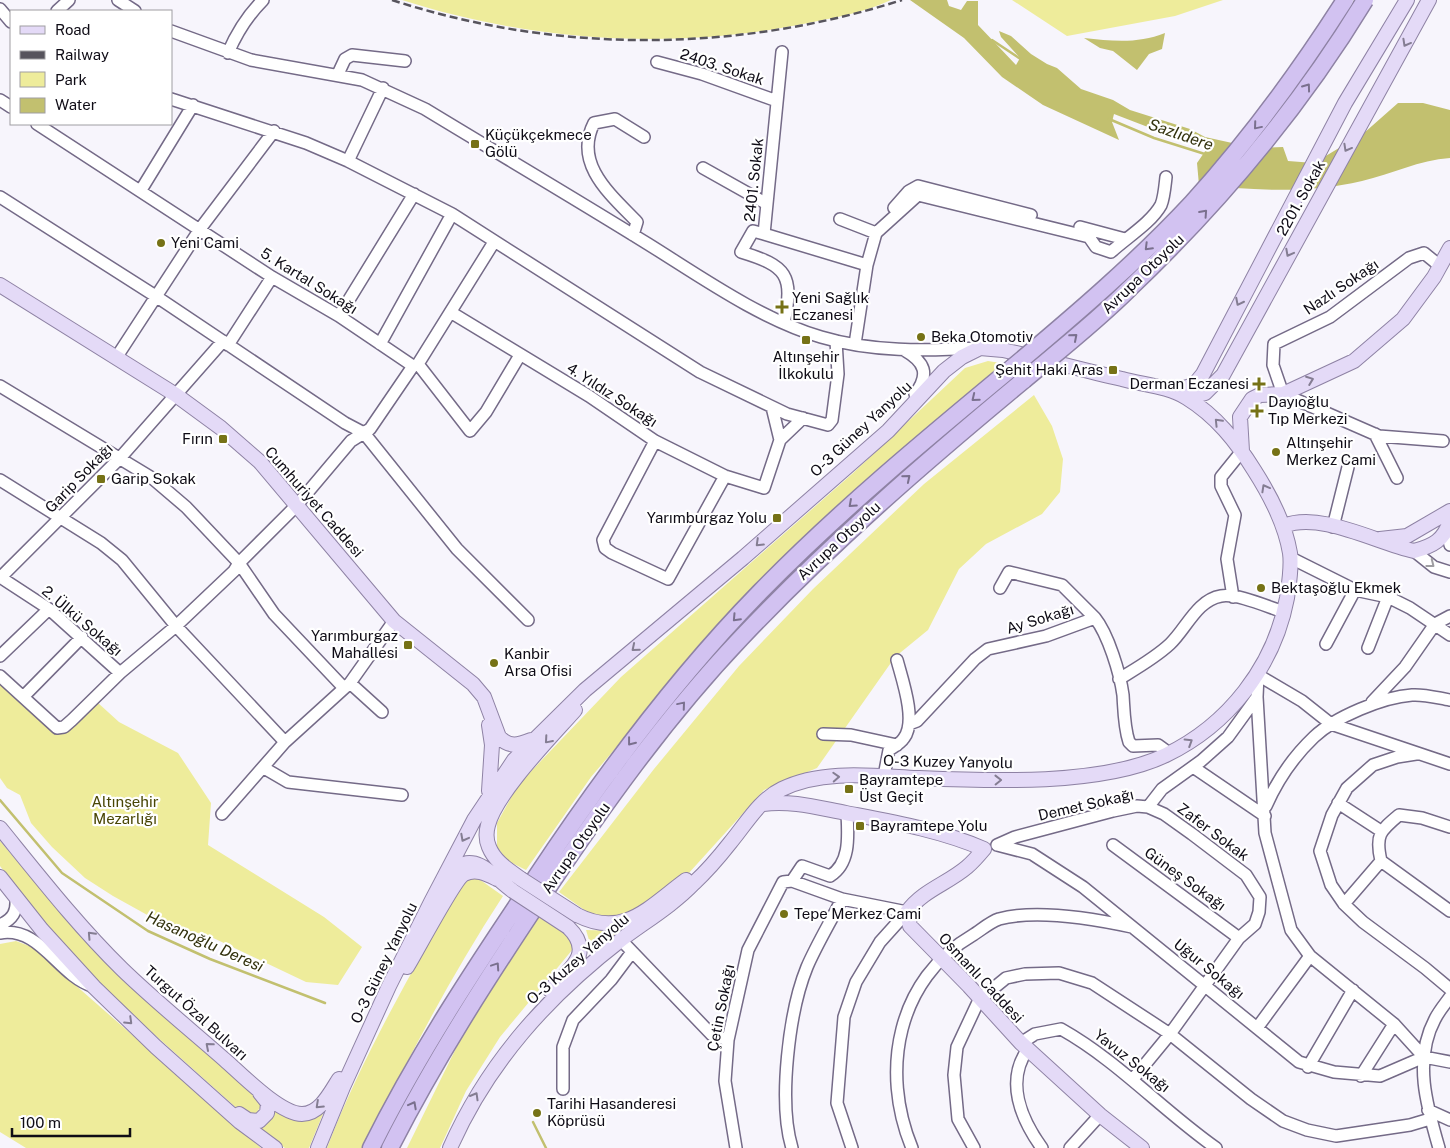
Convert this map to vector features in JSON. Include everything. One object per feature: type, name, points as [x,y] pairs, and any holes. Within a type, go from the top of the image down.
[{"type":"highway","name":"Avrupa Otoyolu","points":[[371,1148],[403,1086],[465,981],[594,790],[678,682],[760,592],[820,533],[883,476],[1118,277],[1191,204],[1262,119],[1303,66],[1345,0]]},
{"type":"highway","name":"Avrupa Otoyolu","points":[[390,1148],[434,1065],[481,989],[587,831],[674,713],[740,639],[811,566],[899,484],[1024,380],[1129,289],[1226,189],[1291,109],[1365,0]]},
{"type":"main road","name":"2201. Sokak","points":[[1175,391],[1194,385],[1203,374],[1286,212],[1345,103],[1407,0]]},
{"type":"main road","name":"2201. Sokak","points":[[1188,398],[1205,393],[1223,374],[1430,0]]},
{"type":"main road","points":[[1242,451],[1240,417],[1252,400],[1260,395],[1283,394],[1354,361],[1404,319],[1450,248]]},
{"type":"main road","name":"Cumhuriyet Caddesi","points":[[0,285],[176,395],[221,428],[260,462],[394,621],[460,672],[484,697],[499,737],[504,742],[515,746],[532,739]]},
{"type":"main road","points":[[980,348],[1017,353],[1175,391],[1188,398]]},
{"type":"main road","name":"O-3 Güney Yanyolu","points":[[318,1148],[343,1086],[389,986],[459,848],[488,796],[514,760],[532,739],[602,676],[743,558],[888,431],[944,371],[962,357],[980,348]]},
{"type":"main road","name":"O-3 Kuzey Yanyolu","points":[[450,1148],[461,1122],[487,1077],[538,1013],[564,987],[621,940],[690,888],[730,843],[752,814],[778,790],[804,780],[827,778],[884,776],[996,781],[1118,771],[1152,762],[1169,753],[1206,731],[1234,705],[1258,675],[1284,612],[1291,558],[1284,526],[1242,451],[1216,419],[1188,398]]},
{"type":"main road","points":[[1284,526],[1304,521],[1333,527],[1414,551],[1428,548],[1438,541],[1450,511]]},
{"type":"main road","points":[[1375,539],[1398,539],[1444,524]]},
{"type":"main road","points":[[1412,534],[1408,542],[1414,551]]},
{"type":"main road","points":[[602,676],[511,786],[492,813],[486,834],[488,846],[499,863],[577,916],[605,925],[632,919],[695,873],[752,814]]},
{"type":"main road","points":[[484,697],[492,745],[488,796]]},
{"type":"main road","points":[[788,786],[797,798],[807,805]]},
{"type":"main road","points":[[763,804],[807,805],[918,828],[991,847]]},
{"type":"main road","name":"Turgut Özal Bulvarı","points":[[0,828],[41,878],[122,969],[245,1078],[288,1111],[302,1114],[315,1110],[327,1097],[374,1020]]},
{"type":"main road","points":[[0,835],[41,878]]},
{"type":"main road","points":[[907,912],[914,901],[967,867],[991,847]]},
{"type":"main road","points":[[389,986],[405,961],[446,884],[458,867],[465,862],[472,862],[485,869],[497,880],[568,927],[580,943],[579,957],[530,1009],[510,1036],[487,1077]]},
{"type":"main road","points":[[0,871],[16,898]]},
{"type":"main road","points":[[374,1020],[460,877],[471,872],[478,872],[497,880]]},
{"type":"main road","points":[[0,877],[63,955],[94,987],[156,1047],[240,1122],[275,1148]]},
{"type":"main road","name":"Osmanlı Caddesi","points":[[907,912],[910,926],[969,986],[979,1000],[1024,1046],[1134,1146]]},
{"type":"main road","points":[[198,1083],[248,1120],[259,1121],[267,1113],[268,1103],[245,1078]]},
{"type":"street","points":[[58,10],[69,0]]},
{"type":"street","points":[[118,0],[133,10]]},
{"type":"street","points":[[228,53],[236,35],[250,13],[263,0]]},
{"type":"street","points":[[0,9],[10,21]]},
{"type":"street","points":[[172,30],[228,53],[258,61],[338,74],[383,88],[425,109],[757,310],[784,322],[836,341],[855,344],[904,350],[980,348]]},
{"type":"street","name":"2401. Sokak","points":[[782,52],[764,234],[867,265]]},
{"type":"street","points":[[338,74],[345,59],[352,55],[405,61]]},
{"type":"street","name":"2403. Sokak","points":[[658,62],[702,74],[778,101]]},
{"type":"street","points":[[348,161],[383,88]]},
{"type":"street","points":[[172,99],[274,131],[348,161],[414,194],[452,214],[700,372],[772,408],[828,425],[832,420],[838,374],[836,341]]},
{"type":"street","points":[[141,190],[193,105]]},
{"type":"street","points":[[633,235],[637,222],[600,183],[589,157],[589,134],[594,123],[615,118],[644,137]]},
{"type":"street","name":"5. Kartal Sokağı","points":[[39,125],[272,277],[339,316],[380,344],[416,365],[470,432],[476,428],[520,355]]},
{"type":"street","points":[[116,358],[200,229],[274,131]]},
{"type":"street","points":[[703,168],[767,204]]},
{"type":"street","points":[[855,344],[867,265],[876,233],[918,195],[1089,237],[1096,247],[1112,252],[1125,239],[1136,232],[1161,205],[1166,177]]},
{"type":"street","points":[[339,316],[414,194]]},
{"type":"street","points":[[0,197],[157,297],[337,418],[364,433],[457,550],[528,620]]},
{"type":"street","points":[[380,344],[452,214]]},
{"type":"street","points":[[840,219],[876,233]]},
{"type":"street","points":[[764,234],[753,231],[741,252],[767,260],[784,274],[790,294],[784,322]]},
{"type":"street","points":[[0,676],[57,728],[64,727],[120,672],[176,626],[234,571],[239,562],[297,505],[351,441],[370,428],[452,313],[494,242]]},
{"type":"street","name":"Nazlı Sokağı","points":[[1283,394],[1273,365],[1274,344],[1330,317],[1409,258],[1424,253],[1440,266]]},
{"type":"street","name":"Garip Sokağı","points":[[0,578],[120,458],[176,395],[226,343],[272,277]]},
{"type":"street","name":"4. Yıldız Sokağı","points":[[452,313],[588,396],[655,441],[725,476],[764,488],[780,440]]},
{"type":"street","points":[[888,431],[923,384],[924,374],[921,364],[904,350]]},
{"type":"street","points":[[0,386],[152,478],[186,506],[239,562],[274,614],[347,686],[382,712]]},
{"type":"street","points":[[1283,394],[1375,434],[1394,438],[1443,441]]},
{"type":"street","points":[[772,408],[780,440],[803,418]]},
{"type":"street","points":[[1375,434],[1397,478]]},
{"type":"street","points":[[655,441],[603,540],[605,548],[612,553],[668,579],[725,476]]},
{"type":"street","points":[[1233,596],[1227,559],[1235,516],[1220,486],[1221,477],[1242,451]]},
{"type":"street","points":[[1333,527],[1348,466]]},
{"type":"street","points":[[0,480],[101,542],[122,560],[176,626],[285,742]]},
{"type":"street","points":[[1444,524],[1450,545]]},
{"type":"street","points":[[1414,551],[1434,567],[1450,572]]},
{"type":"street","points":[[1291,558],[1354,590],[1388,597],[1436,624],[1450,635]]},
{"type":"street","points":[[1000,588],[1009,572],[1062,585],[1094,618]]},
{"type":"street","name":"2. Ülkü Sokağı","points":[[0,578],[49,609],[120,672]]},
{"type":"street","points":[[1326,644],[1354,590]]},
{"type":"street","points":[[1119,679],[1146,663],[1170,644],[1206,601],[1222,596],[1233,596],[1284,612]]},
{"type":"street","points":[[1368,648],[1388,597]]},
{"type":"street","points":[[0,656],[49,609]]},
{"type":"street","points":[[1365,708],[1405,668],[1436,624],[1450,616]]},
{"type":"street","name":"Ay Sokağı","points":[[909,724],[917,721],[975,659],[988,649],[1046,636],[1094,618],[1101,625],[1119,679],[1129,742],[1132,746],[1158,745],[1169,753]]},
{"type":"street","points":[[222,814],[285,742],[347,686],[394,621]]},
{"type":"street","points":[[24,696],[82,637]]},
{"type":"street","points":[[884,776],[889,750],[905,737],[909,724],[907,701],[897,660]]},
{"type":"street","points":[[1450,764],[1331,724],[1302,701],[1258,675],[1257,697],[1266,833],[1291,930],[1310,956],[1394,1024],[1424,1056],[1450,1062]]},
{"type":"street","points":[[1264,813],[1275,784],[1314,737],[1331,724],[1387,699],[1413,695],[1450,700]]},
{"type":"street","name":"Demet Sokağı","points":[[991,847],[1016,837],[1113,811],[1138,806],[1148,807],[1162,789],[1193,767],[1228,737],[1257,697]]},
{"type":"street","points":[[822,734],[851,736],[897,745]]},
{"type":"street","points":[[1419,754],[1397,757],[1373,765],[1347,788],[1332,815],[1320,851],[1331,885],[1344,904],[1363,922],[1450,989]]},
{"type":"street","points":[[1193,767],[1264,813]]},
{"type":"street","points":[[264,768],[288,782],[402,795]]},
{"type":"street","points":[[1338,803],[1381,831]]},
{"type":"street","name":"Zafer Sokak","points":[[1133,1080],[1206,986],[1239,938],[1255,924],[1259,912],[1260,897],[1246,875],[1164,814],[1148,807]]},
{"type":"street","points":[[847,814],[848,842],[837,872],[830,876],[802,866],[787,882],[842,899],[907,912]]},
{"type":"street","points":[[1450,827],[1422,818],[1399,814],[1381,831],[1377,845],[1381,861],[1450,911]]},
{"type":"street","name":"Güneş Sokağı","points":[[1112,845],[1239,938]]},
{"type":"street","name":"Uğur Sokağı","points":[[991,847],[1032,854],[1057,868],[1133,927],[1299,1062],[1308,1066],[1361,1076],[1380,1076],[1424,1056]]},
{"type":"street","points":[[1344,904],[1381,861]]},
{"type":"street","name":"Çetin Sokağı","points":[[736,1148],[726,1081],[728,1040],[748,950],[787,882]]},
{"type":"street","points":[[0,925],[10,920],[15,914],[16,898]]},
{"type":"street","points":[[792,1148],[786,1096],[789,1035],[807,968],[842,899]]},
{"type":"street","points":[[852,1148],[837,1103],[844,1017],[856,982],[880,942],[907,912]]},
{"type":"street","points":[[912,1148],[902,1124],[895,1085],[899,1033],[920,986],[940,958],[960,942],[999,920],[1062,916],[1133,927]]},
{"type":"street","points":[[0,933],[12,931],[27,936],[70,975],[94,987]]},
{"type":"street","points":[[621,940],[712,1035],[728,1040]]},
{"type":"street","points":[[563,1089],[563,1047],[573,1020],[611,980],[632,952]]},
{"type":"street","points":[[1257,1028],[1310,956]]},
{"type":"street","points":[[974,1148],[958,1119],[954,1075],[957,1047],[979,1000],[1006,978],[1024,974],[1060,973],[1092,984],[1170,1034],[1283,1121],[1307,1130],[1336,1136],[1401,1127],[1429,1115],[1450,1120]]},
{"type":"street","points":[[1308,1066],[1353,990]]},
{"type":"street","points":[[1439,1148],[1429,1115],[1423,1078],[1424,1056],[1434,1020],[1450,997]]},
{"type":"street","points":[[1361,1076],[1394,1024]]},
{"type":"street","name":"Yavuz Sokağı","points":[[1024,1046],[1035,1034],[1061,1028],[1083,1041],[1216,1148]]},
{"type":"street","points":[[1024,1046],[1017,1070],[1016,1088],[1026,1120],[1042,1148]]},
{"type":"street","points":[[1070,1148],[1100,1115]]},
{"type":"green space","points":[[402,0],[891,0],[848,15],[803,24],[703,37],[652,39],[601,38],[550,33],[500,25]]},
{"type":"green space","points":[[1012,0],[1223,0],[1175,16],[1067,36]]},
{"type":"green space","points":[[988,361],[1007,364],[852,494],[771,570],[707,641],[591,777],[526,870],[508,861],[497,847],[497,823],[518,785],[621,677],[852,474],[965,368]]},
{"type":"green space","points":[[1034,395],[1052,426],[1063,459],[1060,492],[1042,514],[986,544],[959,569],[928,630],[895,657],[817,768],[764,790],[688,874],[644,906],[617,918],[590,914],[559,892],[654,769],[739,666],[813,589],[924,484]]},
{"type":"green space","name":"Altınşehir Mezarlığı","points":[[0,681],[57,733],[69,730],[97,702],[119,722],[178,753],[211,803],[208,845],[324,917],[362,947],[338,985],[306,982],[207,935],[169,927],[85,878],[52,847],[31,823],[20,795],[7,788],[0,778]]},
{"type":"green space","points":[[0,841],[60,910],[123,976],[189,1038],[258,1098],[261,1106],[255,1115],[242,1113],[126,1009],[72,955],[0,866]]},
{"type":"green space","points":[[465,879],[479,879],[503,896],[429,1020],[364,1148],[327,1148],[373,1045]]},
{"type":"green space","points":[[539,916],[571,938],[573,949],[500,1037],[466,1091],[440,1148],[407,1148],[463,1034]]},
{"type":"green space","points":[[586,930],[621,931],[587,962],[592,950]]},
{"type":"green space","points":[[16,941],[32,947],[261,1148],[26,1148],[0,1132],[0,944]]},
{"type":"green space","points":[[271,1105],[285,1115],[298,1120],[310,1118],[325,1109],[309,1148],[285,1148],[258,1128]]},
{"type":"water","points":[[910,0],[947,0],[949,6],[961,10],[967,1],[978,1],[978,25],[1016,65],[1020,58],[1001,37],[999,31],[1011,36],[1031,54],[1057,68],[1081,89],[1113,100],[1130,110],[1190,129],[1205,137],[1255,148],[1283,147],[1288,161],[1314,163],[1364,133],[1398,103],[1423,103],[1450,110],[1450,158],[1416,164],[1362,181],[1321,188],[1281,190],[1199,185],[1197,163],[1208,147],[1194,139],[1166,134],[1114,114],[1112,122],[1119,140],[1043,105],[1002,77],[964,38]]},
{"type":"water","points":[[1165,33],[1162,49],[1149,54],[1137,70],[1113,51],[1100,48],[1084,38],[1115,41],[1135,40]]},
{"type":"waterway","name":"Sazlıdere","points":[[992,40],[1022,60]]},
{"type":"waterway","name":"Sazlıdere","points":[[1109,119],[1154,138],[1208,155]]},
{"type":"waterway","name":"Hasanoğlu Deresi","points":[[0,800],[62,873],[148,931],[210,959],[325,1003]]},
{"type":"waterway","name":"Hasanoğlu Deresi","points":[[533,1122],[546,1148]]},
{"type":"railway","points":[[392,0],[455,18],[518,30],[583,38],[647,40],[711,38],[776,30],[839,17],[902,0]]},
{"type":"place","name":"Küçükçekmece Gölü","points":[[475,144]]},
{"type":"place","name":"Yeni Cami","points":[[161,243]]},
{"type":"place","name":"Yeni Sağlık Eczanesi","points":[[782,307]]},
{"type":"place","name":"Beka Otomotiv","points":[[921,337]]},
{"type":"place","name":"Altınşehir İlkokulu","points":[[806,340]]},
{"type":"place","name":"Şehit Haki Aras","points":[[1113,370]]},
{"type":"place","name":"Derman Eczanesi","points":[[1259,384]]},
{"type":"place","name":"Dayıoğlu Tıp Merkezi","points":[[1257,411]]},
{"type":"place","name":"Fırın","points":[[223,439]]},
{"type":"place","name":"Altınşehir Merkez Cami","points":[[1276,452]]},
{"type":"place","name":"Garip Sokak","points":[[101,479]]},
{"type":"place","name":"Yarımburgaz Yolu","points":[[777,518]]},
{"type":"place","name":"Bektaşoğlu Ekmek","points":[[1261,588]]},
{"type":"place","name":"Yarımburgaz Mahallesi","points":[[408,645]]},
{"type":"place","name":"Kanbir Arsa Ofisi","points":[[494,663]]},
{"type":"place","name":"Bayramtepe Üst Geçit","points":[[849,789]]},
{"type":"place","name":"Bayramtepe Yolu","points":[[860,826]]},
{"type":"place","name":"Tepe Merkez Cami","points":[[784,914]]},
{"type":"place","name":"Tarihi Hasanderesi Köprüsü","points":[[537,1113]]}]
